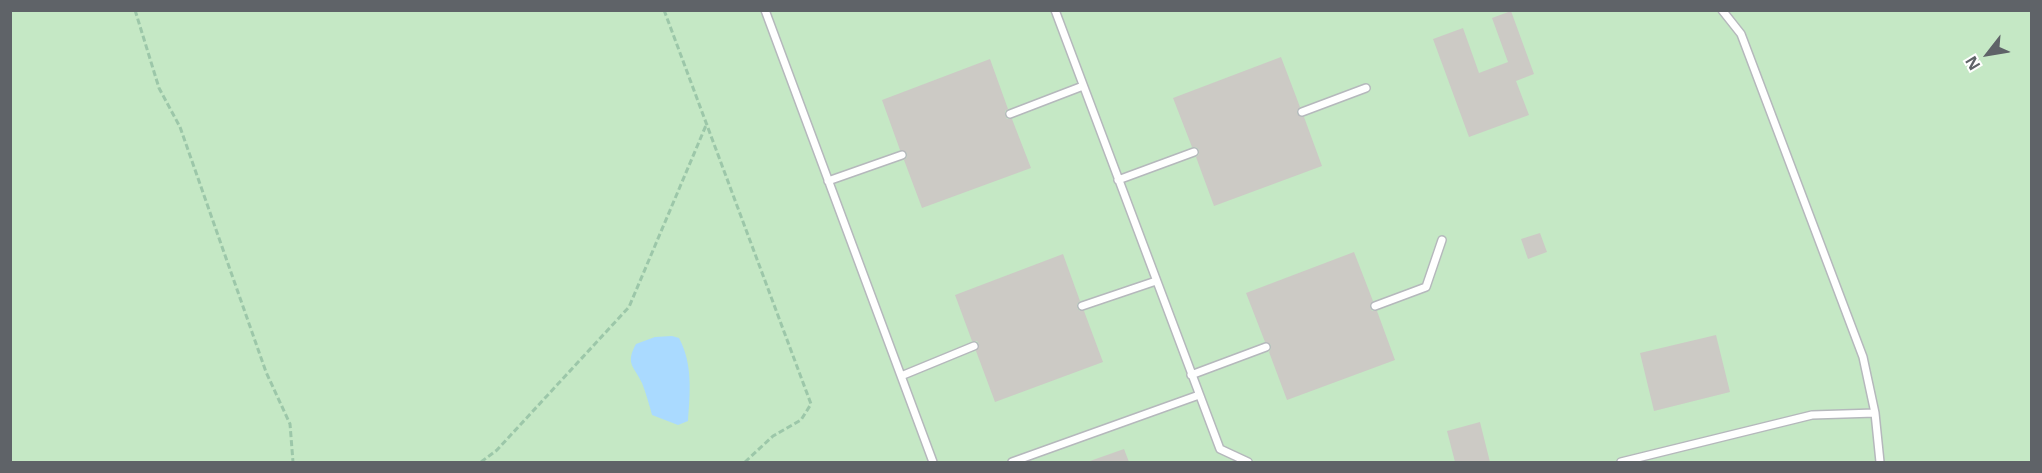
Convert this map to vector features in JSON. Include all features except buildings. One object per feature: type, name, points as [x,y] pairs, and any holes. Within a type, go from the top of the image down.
[{"type":"lane","points":[[765,10],[933,462]]},
{"type":"lane","points":[[1055,10],[1220,449],[1248,462]]},
{"type":"lane","points":[[1722,10],[1735,24],[1745,46],[1863,357],[1875,413],[1880,462]]},
{"type":"lane","points":[[1010,114],[1083,86]]},
{"type":"lane","points":[[1302,112],[1366,88]]},
{"type":"lane","points":[[1118,180],[1194,152]]},
{"type":"lane","points":[[828,181],[902,154]]},
{"type":"lane","points":[[1375,306],[1426,286],[1442,240]]},
{"type":"lane","points":[[1082,306],[1156,280]]},
{"type":"lane","points":[[901,376],[974,346]]},
{"type":"lane","points":[[1191,375],[1266,346]]},
{"type":"lane","points":[[1012,462],[1199,395]]},
{"type":"lane","points":[[1621,462],[1812,415],[1875,413]]},
{"type":"path","points":[[135,10],[159,88],[180,127],[266,372],[290,424],[293,462]]},
{"type":"path","points":[[664,10],[811,404],[801,420],[773,436],[745,462]]},
{"type":"path","points":[[481,462],[497,450],[629,307],[707,123]]},
{"type":"green space","points":[[10,11],[2031,11],[2031,462],[11,462]]},
{"type":"water","points":[[655,337],[679,338],[687,358],[690,379],[688,421],[678,425],[652,415],[642,383],[631,361],[636,344]]}]
